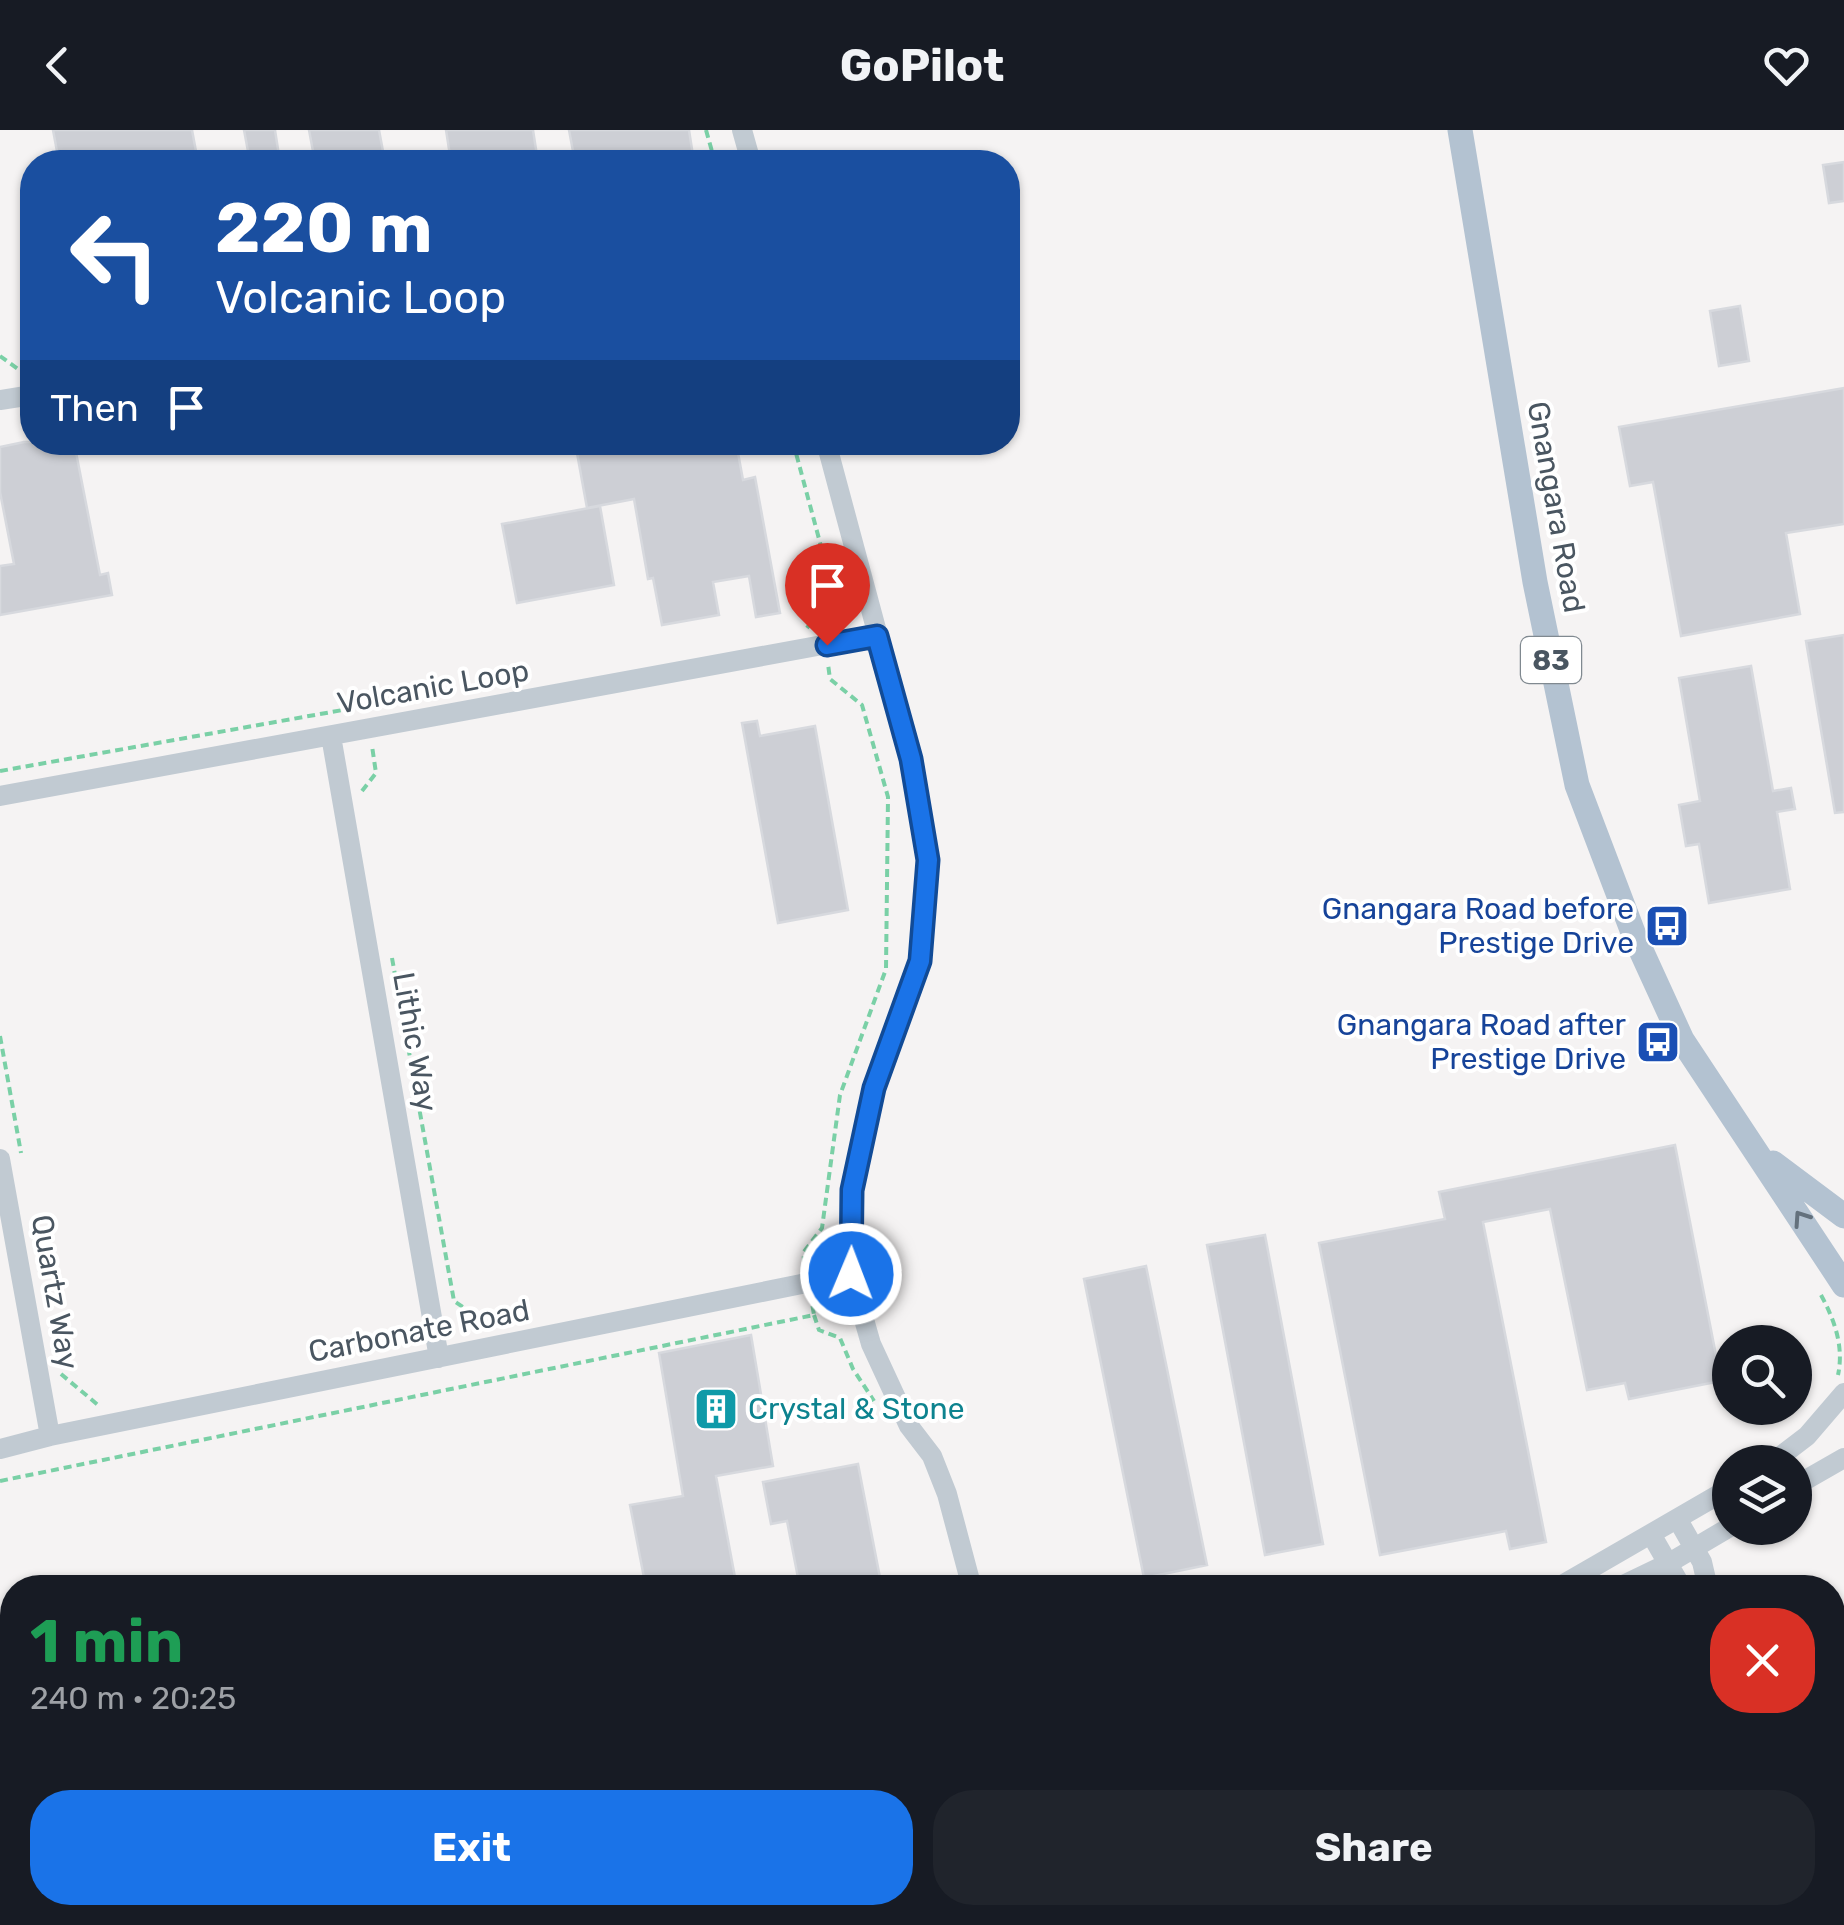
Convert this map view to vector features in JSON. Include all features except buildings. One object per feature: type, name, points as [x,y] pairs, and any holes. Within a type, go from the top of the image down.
[{"type":"main road","name":"Gnangara Road","points":[[1460,130],[1535,582],[1577,786],[1634,936],[1682,1040],[1757,1152],[1833,1290]]},
{"type":"main road","name":"Gnangara Road","points":[[1757,1152],[1844,1216]]},
{"type":"street","points":[[830,455],[911,759],[928,860],[920,961],[874,1088],[852,1190],[851,1274],[871,1344],[909,1426],[932,1456],[942,1482],[967,1575]]},
{"type":"street","name":"Volcanic Loop","points":[[0,796],[877,636]]},
{"type":"street","name":"Lithic Way","points":[[331,736],[440,1358]]},
{"type":"street","name":"Quartz Way","points":[[0,1159],[50,1436]]},
{"type":"street","name":"Carbonate Road","points":[[0,1449],[851,1274]]},
{"type":"street","points":[[1798,1445],[1838,1388]]},
{"type":"street","points":[[1812,1469],[1840,1460]]},
{"type":"street","points":[[1812,1476],[1840,1460]]},
{"type":"street","points":[[1580,1575],[1712,1499]]},
{"type":"street","points":[[1678,1520],[1703,1575]]},
{"type":"street","points":[[1651,1534],[1675,1575]]},
{"type":"street","points":[[1644,1575],[1712,1538]]},
{"type":"path","points":[[796,455],[832,591],[806,629]]},
{"type":"path","points":[[823,604],[830,679],[862,705],[888,797],[886,969],[840,1094],[822,1228],[803,1253],[819,1330],[840,1338],[853,1369],[878,1408]]},
{"type":"path","points":[[0,771],[404,700]]},
{"type":"path","points":[[364,808],[361,789],[376,773],[366,706]]},
{"type":"path","points":[[389,940],[454,1301],[488,1323],[506,1319],[515,1376]]},
{"type":"path","points":[[0,1036],[24,1169]]},
{"type":"path","points":[[1833,1290],[1833,1318],[1843,1360],[1838,1388]]},
{"type":"path","points":[[1833,1318],[1844,1308]]},
{"type":"path","points":[[0,1481],[814,1315]]},
{"type":"path","points":[[58,1359],[61,1378],[98,1402],[102,1425]]},
{"type":"place","name":"Gnangara Road before Prestige Drive","points":[[1667,926]]},
{"type":"place","name":"Gnangara Road after Prestige Drive","points":[[1658,1042]]},
{"type":"place","name":"Crystal & Stone","points":[[716,1409]]},
{"type":"route","points":[[827,645],[877,636],[911,759],[928,860],[920,961],[874,1088],[852,1190],[851,1274]]}]
